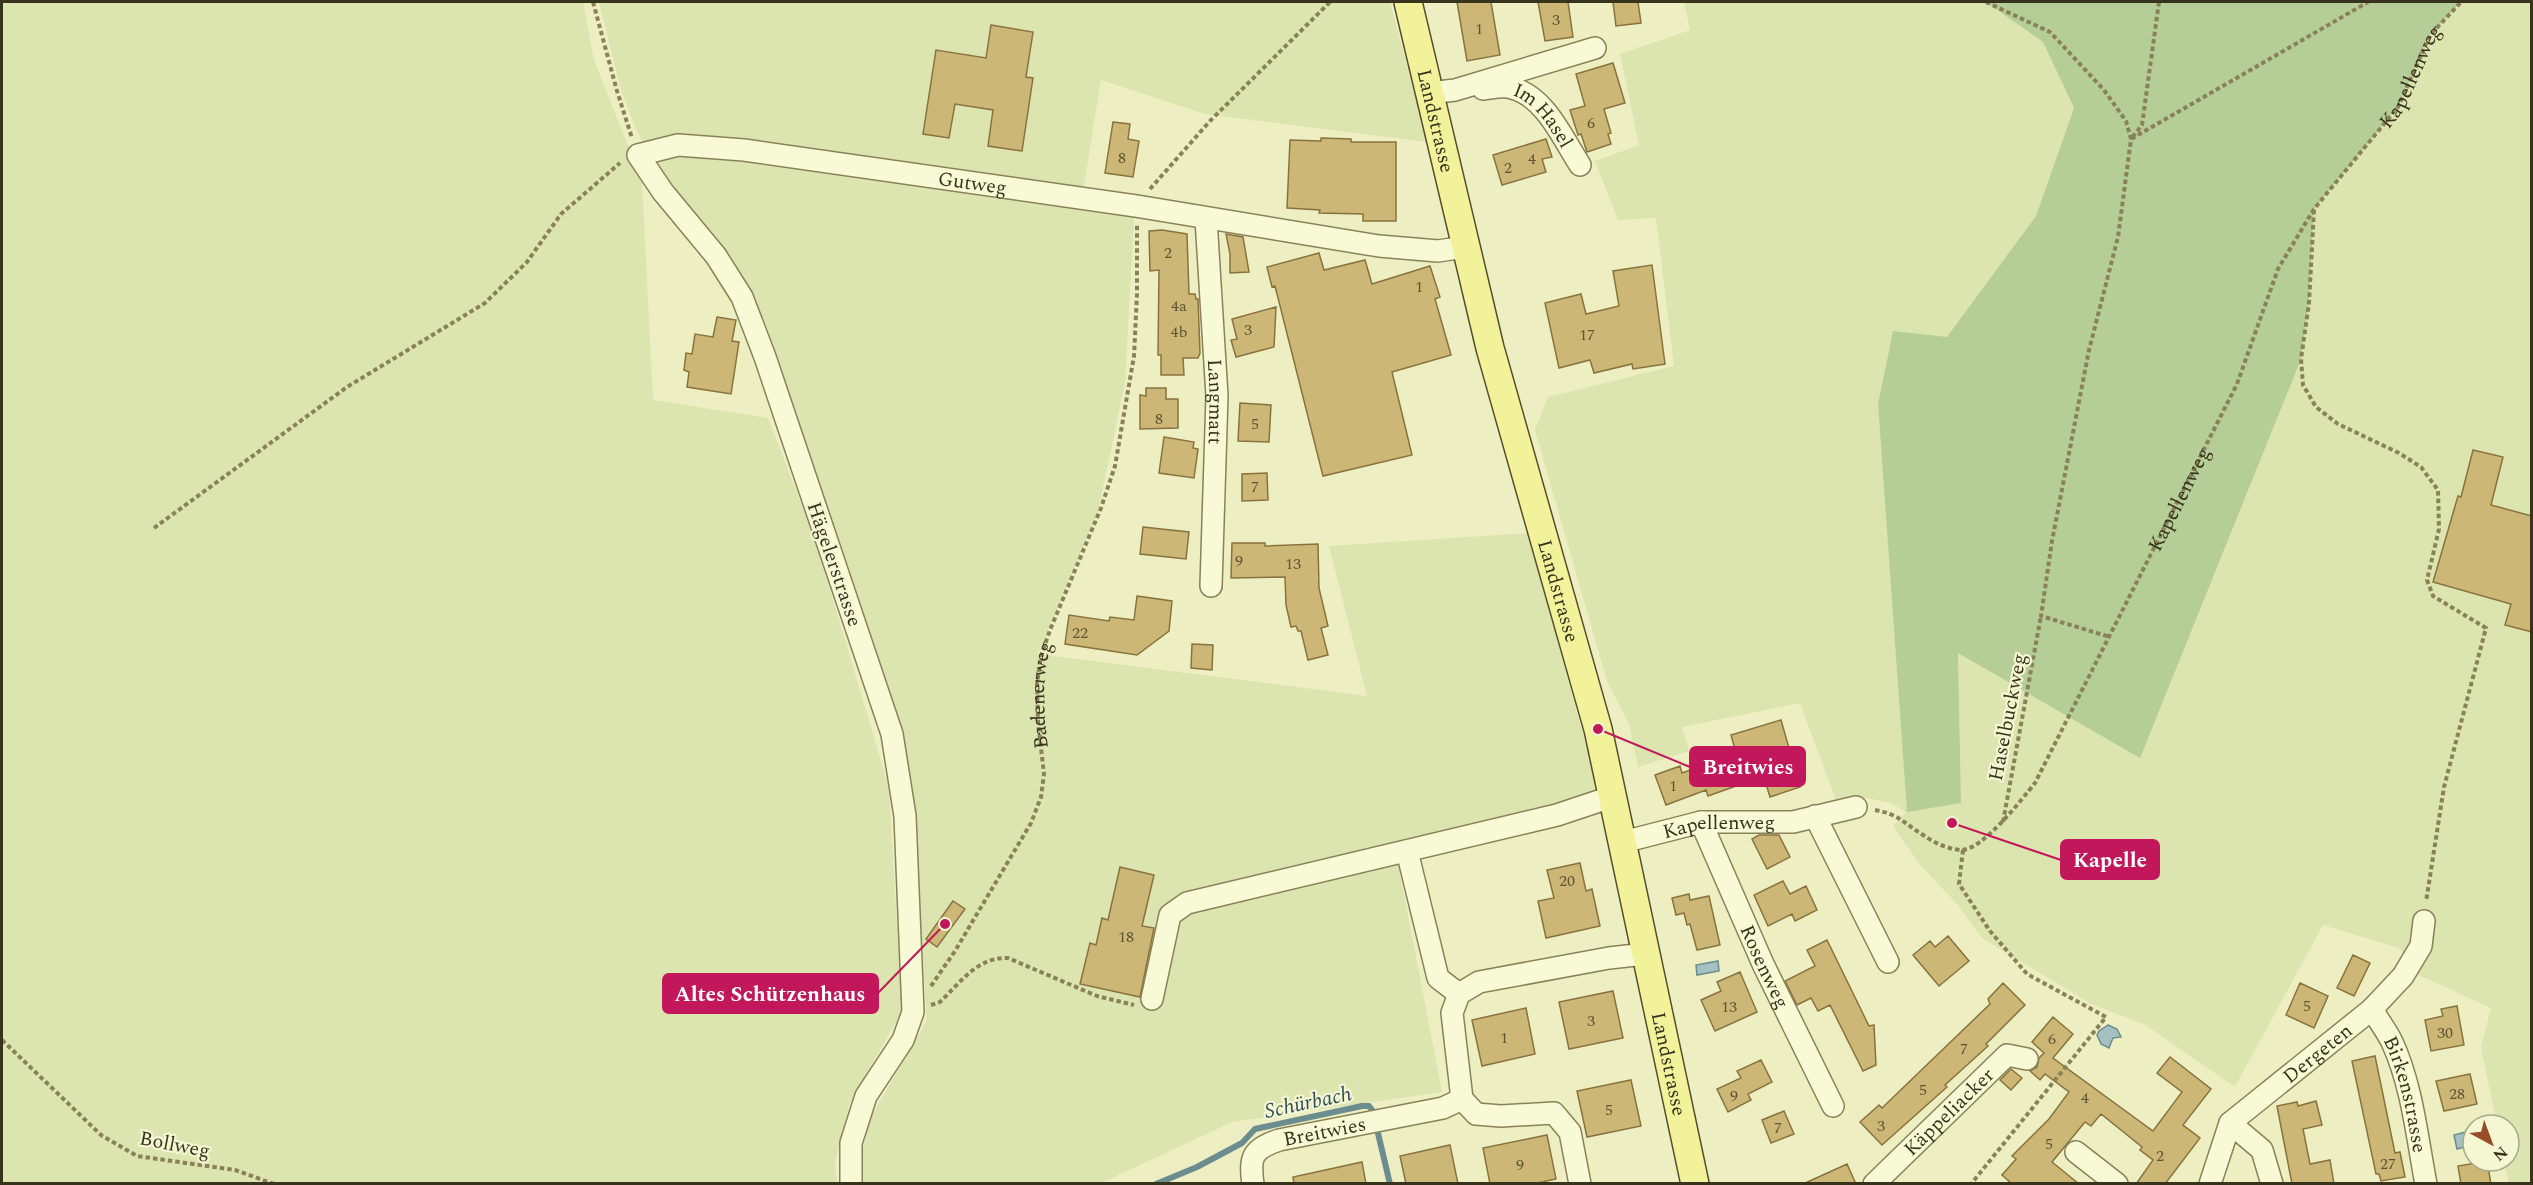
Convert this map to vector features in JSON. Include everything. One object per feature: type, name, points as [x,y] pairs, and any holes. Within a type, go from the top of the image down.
[{"type":"main road","name":"Landstrasse","points":[[1408,2],[1442,92],[1465,248],[1515,441],[1566,612],[1614,796],[1645,954],[1695,1184]]},
{"type":"street","name":"Im Hasel","points":[[1442,92],[1595,48]]},
{"type":"street","name":"Im Hasel","points":[[1442,92],[1511,87],[1528,94],[1545,112],[1580,165]]},
{"type":"street","name":"Gutweg","points":[[638,155],[678,145],[744,150],[1136,206],[1379,246],[1438,251],[1465,248]]},
{"type":"street","name":"Hägelerstrasse","points":[[638,155],[663,192],[716,256],[742,297],[765,357],[892,734],[905,816],[913,1012]]},
{"type":"street","name":"Langmatt","points":[[1206,219],[1217,396],[1211,586]]},
{"type":"street","points":[[1152,999],[1170,915],[1187,903],[1557,815],[1614,796]]},
{"type":"street","name":"Kapellenweg","points":[[1623,842],[1701,822],[1793,822],[1856,807]]},
{"type":"street","points":[[1815,816],[1888,962]]},
{"type":"street","name":"Rosenweg","points":[[1701,822],[1763,964],[1833,1106]]},
{"type":"street","points":[[1407,851],[1438,978],[1459,994]]},
{"type":"street","name":"Dergeten","points":[[2230,1123],[2372,1009],[2403,976],[2421,945],[2424,921]]},
{"type":"street","points":[[1580,1184],[1570,1132],[1554,1113],[1501,1116],[1476,1114],[1462,1099],[1452,1012],[1459,994],[1479,982],[1609,958],[1645,954]]},
{"type":"street","name":"Birkenstrasse","points":[[2372,1009],[2391,1041],[2401,1069],[2412,1107],[2426,1184]]},
{"type":"street","points":[[851,1184],[851,1143],[866,1096],[903,1040],[913,1012]]},
{"type":"street","name":"Käppeliacker","points":[[1874,1184],[2007,1054],[2027,1059]]},
{"type":"street","name":"Breitwies","points":[[1253,1184],[1251,1170],[1253,1156],[1261,1147],[1279,1140],[1443,1108],[1462,1099]]},
{"type":"street","points":[[2210,1184],[2230,1123],[2262,1150],[2272,1184]]},
{"type":"street","points":[[2076,1152],[2117,1184]]},
{"type":"path","points":[[154,528],[347,387],[485,303],[527,262],[561,214],[615,165],[638,155],[617,91],[593,2]]},
{"type":"path","points":[[1136,206],[1210,121],[1330,2]]},
{"type":"path","points":[[1986,2],[2050,32],[2104,90],[2126,121],[2131,139]]},
{"type":"path","points":[[2131,139],[2142,125],[2159,2]]},
{"type":"path","points":[[2131,139],[2368,2]]},
{"type":"path","name":"Kapellenweg","points":[[1963,850],[1974,845],[2002,823],[2035,783],[2237,384],[2278,269],[2314,209],[2398,107],[2430,35],[2461,2]]},
{"type":"path","name":"Haselbuckweg","points":[[2002,823],[2041,616],[2054,529],[2089,350],[2118,237],[2131,139]]},
{"type":"path","name":"Badenerweg","points":[[913,1012],[955,951],[1031,823],[1041,797],[1044,774],[1038,722],[1037,684],[1041,656],[1101,508],[1115,466],[1123,429],[1134,356],[1137,294],[1136,206]]},
{"type":"path","points":[[2314,209],[2309,303],[2301,359],[2303,386],[2316,407],[2337,424],[2398,453],[2421,467],[2438,490],[2439,529],[2427,580],[2433,596],[2486,628],[2444,787],[2424,921]]},
{"type":"path","points":[[2041,616],[2110,637]]},
{"type":"path","points":[[1856,807],[1892,813],[1940,846],[1963,850],[1959,884],[1990,931],[2027,974],[2106,1017],[1971,1184]]},
{"type":"path","points":[[913,1012],[940,1002],[981,963],[994,958],[1008,958],[1097,996],[1137,1006],[1152,999]]},
{"type":"path","name":"Bollweg","points":[[2,1040],[101,1135],[137,1156],[235,1170],[274,1184]]},
{"type":"green space","points":[[2,2],[583,2],[594,60],[642,181],[653,400],[768,418],[816,542],[889,788],[902,1011],[849,1105],[835,1163],[837,1183],[2,1184]]},
{"type":"green space","points":[[599,2],[1390,2],[1427,142],[1205,114],[1101,80],[1080,210],[1134,217],[1125,383],[1098,511],[1038,654],[1367,696],[1329,546],[1528,533],[1599,793],[1395,848],[1442,1092],[1232,1122],[1101,1183],[862,1183],[859,1165],[871,1117],[927,1020],[913,814],[771,355],[637,132],[621,90]]},
{"type":"green space","points":[[1684,2],[1986,2],[2043,42],[2074,108],[2036,216],[1947,338],[1893,331],[1878,404],[1907,811],[1961,803],[1958,653],[2301,359],[2309,303],[2314,209],[2398,107],[2430,35],[2461,2],[2531,2],[2531,1183],[2509,1183],[2507,1173],[2521,1173],[2521,1113],[2495,1113],[2481,1047],[2491,1008],[2419,975],[2399,948],[2323,925],[2235,1087],[2144,1024],[2091,1004],[1982,938],[1958,905],[1921,866],[1893,826],[1906,812],[1891,803],[1861,797],[1836,800],[1800,703],[1682,727],[1689,751],[1638,767],[1629,724],[1607,681],[1535,430],[1548,397],[1674,366],[1656,218],[1618,220],[1595,161],[1639,145],[1620,54],[1690,30]]},
{"type":"green space","points":[[1986,2],[2461,2],[2430,35],[2398,107],[2314,209],[2309,303],[2301,359],[2140,758],[1958,653],[1961,803],[1907,812],[1878,404],[1893,331],[1947,337],[2036,216],[2074,108],[2043,42]]},
{"type":"water","points":[[1718,961],[1719,971],[1697,975],[1696,965]]},
{"type":"water","points":[[2108,1025],[2117,1029],[2121,1037],[2113,1038],[2109,1048],[2101,1044],[2097,1035]]},
{"type":"water","points":[[2461,1133],[2461,1148],[2457,1149],[2454,1135]]},
{"type":"building","points":[[1457,2],[1491,2],[1500,55],[1467,61]]},
{"type":"building","points":[[1538,2],[1568,2],[1573,37],[1545,41]]},
{"type":"building","points":[[1613,2],[1638,2],[1641,23],[1616,26]]},
{"type":"building","points":[[991,25],[1033,32],[1026,77],[1033,78],[1022,151],[988,146],[993,110],[955,104],[949,138],[923,134],[936,50],[986,58]]},
{"type":"building","points":[[1613,63],[1625,103],[1604,109],[1611,133],[1608,134],[1611,144],[1587,152],[1581,134],[1578,135],[1570,110],[1585,106],[1576,74]]},
{"type":"building","points":[[1113,122],[1130,124],[1128,139],[1139,141],[1133,177],[1105,173]]},
{"type":"building","points":[[1321,138],[1351,139],[1351,142],[1396,142],[1396,221],[1363,221],[1363,214],[1319,213],[1320,210],[1287,208],[1290,140],[1321,141]]},
{"type":"building","points":[[1546,139],[1552,157],[1542,159],[1546,172],[1502,185],[1493,155]]},
{"type":"building","points":[[1162,230],[1187,234],[1189,294],[1195,294],[1198,299],[1200,353],[1198,358],[1183,358],[1184,375],[1161,375],[1161,355],[1158,355],[1159,270],[1150,271],[1149,231]]},
{"type":"building","points":[[1226,234],[1243,237],[1249,272],[1230,273],[1230,254]]},
{"type":"building","points":[[1319,253],[1324,270],[1365,260],[1372,284],[1430,266],[1440,297],[1435,299],[1451,355],[1392,372],[1412,455],[1323,476],[1275,286],[1272,287],[1267,267]]},
{"type":"building","points":[[1652,265],[1665,364],[1633,369],[1632,364],[1594,373],[1590,360],[1559,368],[1545,303],[1581,294],[1586,314],[1619,306],[1613,271]]},
{"type":"building","points":[[1276,307],[1274,347],[1236,357],[1231,340],[1237,339],[1232,319]]},
{"type":"building","points":[[717,317],[736,320],[732,341],[739,342],[731,394],[687,387],[689,372],[684,370],[686,353],[692,354],[695,334],[713,337]]},
{"type":"building","points":[[1146,388],[1166,388],[1166,399],[1178,399],[1178,428],[1140,429],[1140,395],[1146,396]]},
{"type":"building","points":[[1240,403],[1271,405],[1269,442],[1238,441]]},
{"type":"building","points":[[1164,437],[1194,442],[1193,448],[1198,449],[1194,478],[1159,473]]},
{"type":"building","points":[[2473,450],[2503,457],[2491,505],[2532,516],[2532,632],[2505,625],[2511,604],[2433,582],[2458,496],[2461,497]]},
{"type":"building","points":[[1267,473],[1268,500],[1242,501],[1242,474]]},
{"type":"building","points":[[1143,527],[1189,532],[1186,559],[1140,554]]},
{"type":"building","points":[[1232,543],[1265,543],[1265,546],[1318,544],[1319,588],[1328,626],[1321,628],[1328,655],[1308,660],[1301,631],[1298,631],[1296,626],[1291,627],[1286,605],[1285,577],[1231,578]]},
{"type":"building","points":[[1137,596],[1172,601],[1169,631],[1137,655],[1065,644],[1069,615],[1109,621],[1110,617],[1134,620]]},
{"type":"building","points":[[1192,644],[1213,645],[1212,670],[1191,668]]},
{"type":"building","points":[[1781,720],[1800,787],[1770,797],[1758,758],[1739,764],[1731,735]]},
{"type":"building","points":[[1725,757],[1736,786],[1708,796],[1706,790],[1666,805],[1655,775],[1680,766],[1682,773]]},
{"type":"building","points":[[1759,835],[1779,835],[1790,857],[1767,869],[1752,839]]},
{"type":"building","points":[[1580,863],[1586,891],[1592,889],[1600,926],[1546,938],[1538,901],[1554,898],[1547,870]]},
{"type":"building","points":[[1120,867],[1154,875],[1142,926],[1154,928],[1140,997],[1080,984],[1090,943],[1096,945],[1102,918],[1108,920]]},
{"type":"building","points":[[1783,881],[1790,894],[1806,886],[1817,910],[1795,921],[1792,914],[1768,926],[1754,895]]},
{"type":"building","points":[[1689,894],[1690,900],[1709,896],[1720,945],[1697,950],[1690,924],[1687,925],[1684,913],[1676,915],[1672,898]]},
{"type":"building","points":[[953,901],[965,909],[937,947],[926,939]]},
{"type":"building","points":[[1948,936],[1969,961],[1939,986],[1913,955],[1930,941],[1935,947]]},
{"type":"building","points":[[1827,940],[1869,1026],[1874,1025],[1876,1065],[1863,1071],[1830,1005],[1818,1011],[1811,998],[1797,1005],[1785,981],[1815,966],[1807,950]]},
{"type":"building","points":[[2353,955],[2370,963],[2354,996],[2337,988]]},
{"type":"building","points":[[1740,972],[1757,1012],[1715,1031],[1701,1000],[1721,991],[1717,982]]},
{"type":"building","points":[[2003,983],[2025,1005],[1986,1044],[1988,1046],[1945,1085],[1947,1087],[1882,1145],[1860,1122],[1879,1105],[1882,1108],[1990,1004],[1988,999]]},
{"type":"building","points":[[2300,983],[2328,996],[2314,1028],[2286,1015]]},
{"type":"building","points":[[1613,991],[1623,1038],[1569,1049],[1559,1002]]},
{"type":"building","points":[[2457,1006],[2464,1045],[2431,1051],[2425,1020],[2443,1016],[2441,1009]]},
{"type":"building","points":[[1526,1008],[1535,1054],[1482,1066],[1472,1020]]},
{"type":"building","points":[[2053,1017],[2073,1034],[2053,1058],[2153,1131],[2182,1092],[2157,1073],[2170,1057],[2211,1089],[2183,1125],[2200,1138],[2165,1184],[2136,1184],[2153,1160],[2140,1150],[2142,1147],[2101,1114],[2091,1126],[2085,1122],[2052,1162],[2079,1184],[2012,1184],[2002,1175],[2016,1159],[2012,1156],[2049,1119],[2069,1092],[2045,1074],[2040,1080],[2030,1071],[2037,1067],[2039,1058],[2044,1053],[2032,1042]]},
{"type":"building","points":[[2375,1056],[2395,1153],[2400,1152],[2405,1177],[2381,1181],[2379,1174],[2376,1174],[2352,1061]]},
{"type":"building","points":[[1761,1060],[1772,1082],[1748,1094],[1751,1100],[1728,1112],[1717,1089],[1741,1078],[1737,1071]]},
{"type":"building","points":[[2011,1069],[2022,1078],[2011,1090],[2000,1080]]},
{"type":"building","points":[[2470,1074],[2477,1104],[2444,1111],[2436,1081]]},
{"type":"building","points":[[1631,1080],[1641,1126],[1587,1137],[1577,1091]]},
{"type":"building","points":[[2316,1101],[2322,1125],[2303,1129],[2310,1164],[2330,1160],[2334,1184],[2292,1184],[2277,1106],[2297,1102],[2298,1106]]},
{"type":"building","points":[[1784,1111],[1794,1134],[1771,1143],[1762,1120]]},
{"type":"building","points":[[1547,1135],[1556,1179],[1533,1184],[1490,1184],[1483,1148]]},
{"type":"building","points":[[1450,1145],[1458,1184],[1406,1184],[1400,1156]]},
{"type":"building","points":[[1362,1162],[1366,1184],[1294,1184],[1293,1177]]},
{"type":"building","points":[[1847,1164],[1856,1184],[1803,1184]]},
{"type":"building","points":[[2461,1165],[2461,1173],[2489,1173],[2491,1184],[2461,1184],[2458,1166]]},
{"type":"waterway","name":"Schürbach","points":[[1156,1184],[1197,1167],[1242,1143],[1255,1129],[1362,1106],[1369,1106],[1373,1111]]},
{"type":"waterway","name":"Schürbach","points":[[1377,1129],[1390,1184]]},
{"type":"place","name":"Breitwies","points":[[1598,729]]},
{"type":"place","name":"Kapelle","points":[[1952,823]]},
{"type":"place","name":"Altes Schützenhaus","points":[[945,924]]}]
